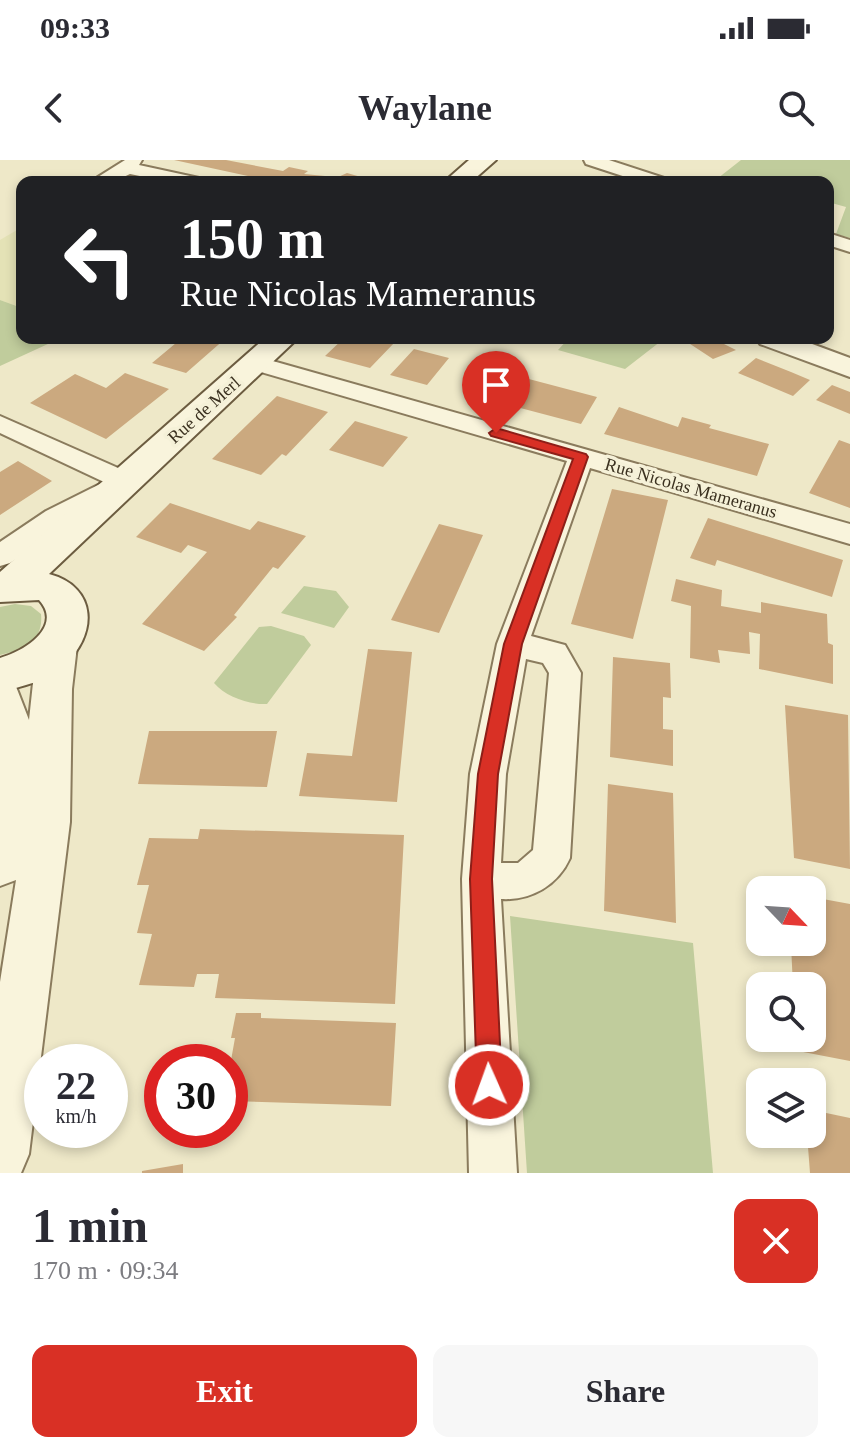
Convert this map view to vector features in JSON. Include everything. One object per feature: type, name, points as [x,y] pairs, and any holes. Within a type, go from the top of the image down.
[{"type":"main road","points":[[464,176],[484,160]]},
{"type":"main road","name":"Rue de Merl","points":[[4,576],[125,481],[276,344]]},
{"type":"main road","name":"Rue de Merl","points":[[62,597],[75,556],[97,518],[125,481]]},
{"type":"main road","name":"Rue de Merl","points":[[4,576],[50,588],[62,597],[69,607],[70,620],[57,646]]},
{"type":"main road","points":[[0,675],[26,668],[57,646]]},
{"type":"street","points":[[592,160],[640,176]]},
{"type":"street","points":[[110,176],[131,164],[172,176]]},
{"type":"street","points":[[786,344],[850,368]]},
{"type":"street","name":"Rue Nicolas Mameranus","points":[[255,363],[850,534]]},
{"type":"street","points":[[0,423],[73,460],[125,481]]},
{"type":"street","points":[[493,1173],[481,879],[488,774],[513,644],[581,457]]},
{"type":"street","points":[[481,879],[508,882],[531,880],[551,858],[565,673],[554,654],[513,644]]},
{"type":"street","points":[[0,1154],[47,822],[52,766],[50,678],[57,646]]},
{"type":"street","points":[[0,696],[11,728],[0,864]]},
{"type":"shaded area","points":[[16,231],[16,306],[0,300],[0,240]]},
{"type":"green space","points":[[741,160],[850,160],[850,238],[836,234],[846,207],[834,204],[834,176],[721,176]]},
{"type":"green space","points":[[0,300],[16,306],[16,344],[48,344],[0,366]]},
{"type":"green space","points":[[564,344],[657,344],[625,369],[558,350]]},
{"type":"green space","points":[[304,586],[336,591],[349,607],[334,628],[281,613]]},
{"type":"green space","points":[[15,604],[31,606],[41,614],[39,631],[24,647],[0,655],[0,607]]},
{"type":"green space","points":[[271,626],[304,636],[311,645],[267,704],[239,699],[219,688],[214,683],[259,627]]},
{"type":"green space","points":[[510,916],[693,943],[713,1173],[527,1173]]},
{"type":"building","points":[[174,160],[226,160],[283,171],[289,167],[308,171],[304,174],[325,176],[248,176]]},
{"type":"building","points":[[175,344],[219,344],[186,373],[152,363]]},
{"type":"building","points":[[338,344],[393,344],[370,368],[325,356]]},
{"type":"building","points":[[690,344],[724,344],[736,350],[713,359]]},
{"type":"building","points":[[414,349],[449,358],[427,385],[390,375]]},
{"type":"building","points":[[756,358],[810,380],[793,396],[738,373]]},
{"type":"building","points":[[499,371],[597,397],[581,424],[479,397]]},
{"type":"building","points":[[125,373],[169,389],[106,439],[30,403],[75,374],[106,388]]},
{"type":"building","points":[[832,385],[850,392],[850,414],[816,400]]},
{"type":"building","points":[[277,396],[328,412],[286,456],[282,454],[261,475],[212,459]]},
{"type":"building","points":[[619,407],[678,427],[682,417],[711,425],[709,428],[769,444],[757,476],[604,434]]},
{"type":"building","points":[[355,421],[408,437],[383,467],[329,450]]},
{"type":"building","points":[[839,440],[850,444],[850,508],[809,493]]},
{"type":"building","points":[[18,461],[52,481],[0,515],[0,472]]},
{"type":"building","points":[[612,489],[668,500],[633,639],[571,624]]},
{"type":"building","points":[[170,503],[250,530],[258,521],[306,536],[278,569],[273,567],[234,615],[237,617],[204,651],[142,624],[207,552],[188,545],[181,553],[136,537]]},
{"type":"building","points":[[708,518],[843,560],[832,597],[717,560],[715,566],[690,558]]},
{"type":"building","points":[[439,524],[483,535],[439,633],[391,620]]},
{"type":"building","points":[[676,579],[722,590],[721,606],[761,613],[761,602],[827,614],[828,643],[833,645],[833,684],[759,669],[760,634],[749,632],[750,654],[718,650],[720,663],[690,658],[691,606],[671,601]]},
{"type":"building","points":[[368,649],[412,652],[397,802],[299,796],[307,753],[352,756]]},
{"type":"building","points":[[613,657],[670,663],[671,698],[663,697],[663,729],[673,730],[673,766],[610,757]]},
{"type":"building","points":[[785,705],[848,715],[850,869],[794,858]]},
{"type":"building","points":[[149,731],[277,731],[267,787],[138,784]]},
{"type":"building","points":[[608,784],[673,793],[676,923],[604,911]]},
{"type":"building","points":[[200,829],[404,835],[395,1004],[215,998],[219,974],[197,974],[194,987],[139,985],[152,934],[137,933],[149,885],[137,885],[149,838],[198,839]]},
{"type":"building","points":[[826,900],[850,904],[850,1061],[803,1052],[826,1052],[826,972],[792,972],[792,956],[826,956]]},
{"type":"building","points":[[236,1013],[261,1013],[261,1018],[396,1023],[391,1106],[248,1102],[248,1044],[234,1044],[235,1038],[231,1038]]},
{"type":"building","points":[[826,1113],[850,1118],[850,1173],[810,1173],[808,1148],[826,1148]]},
{"type":"building","points":[[183,1164],[183,1173],[142,1173],[142,1171]]},
{"type":"route","points":[[489,1085],[481,879],[488,774],[513,644],[581,457],[496,433]]}]
